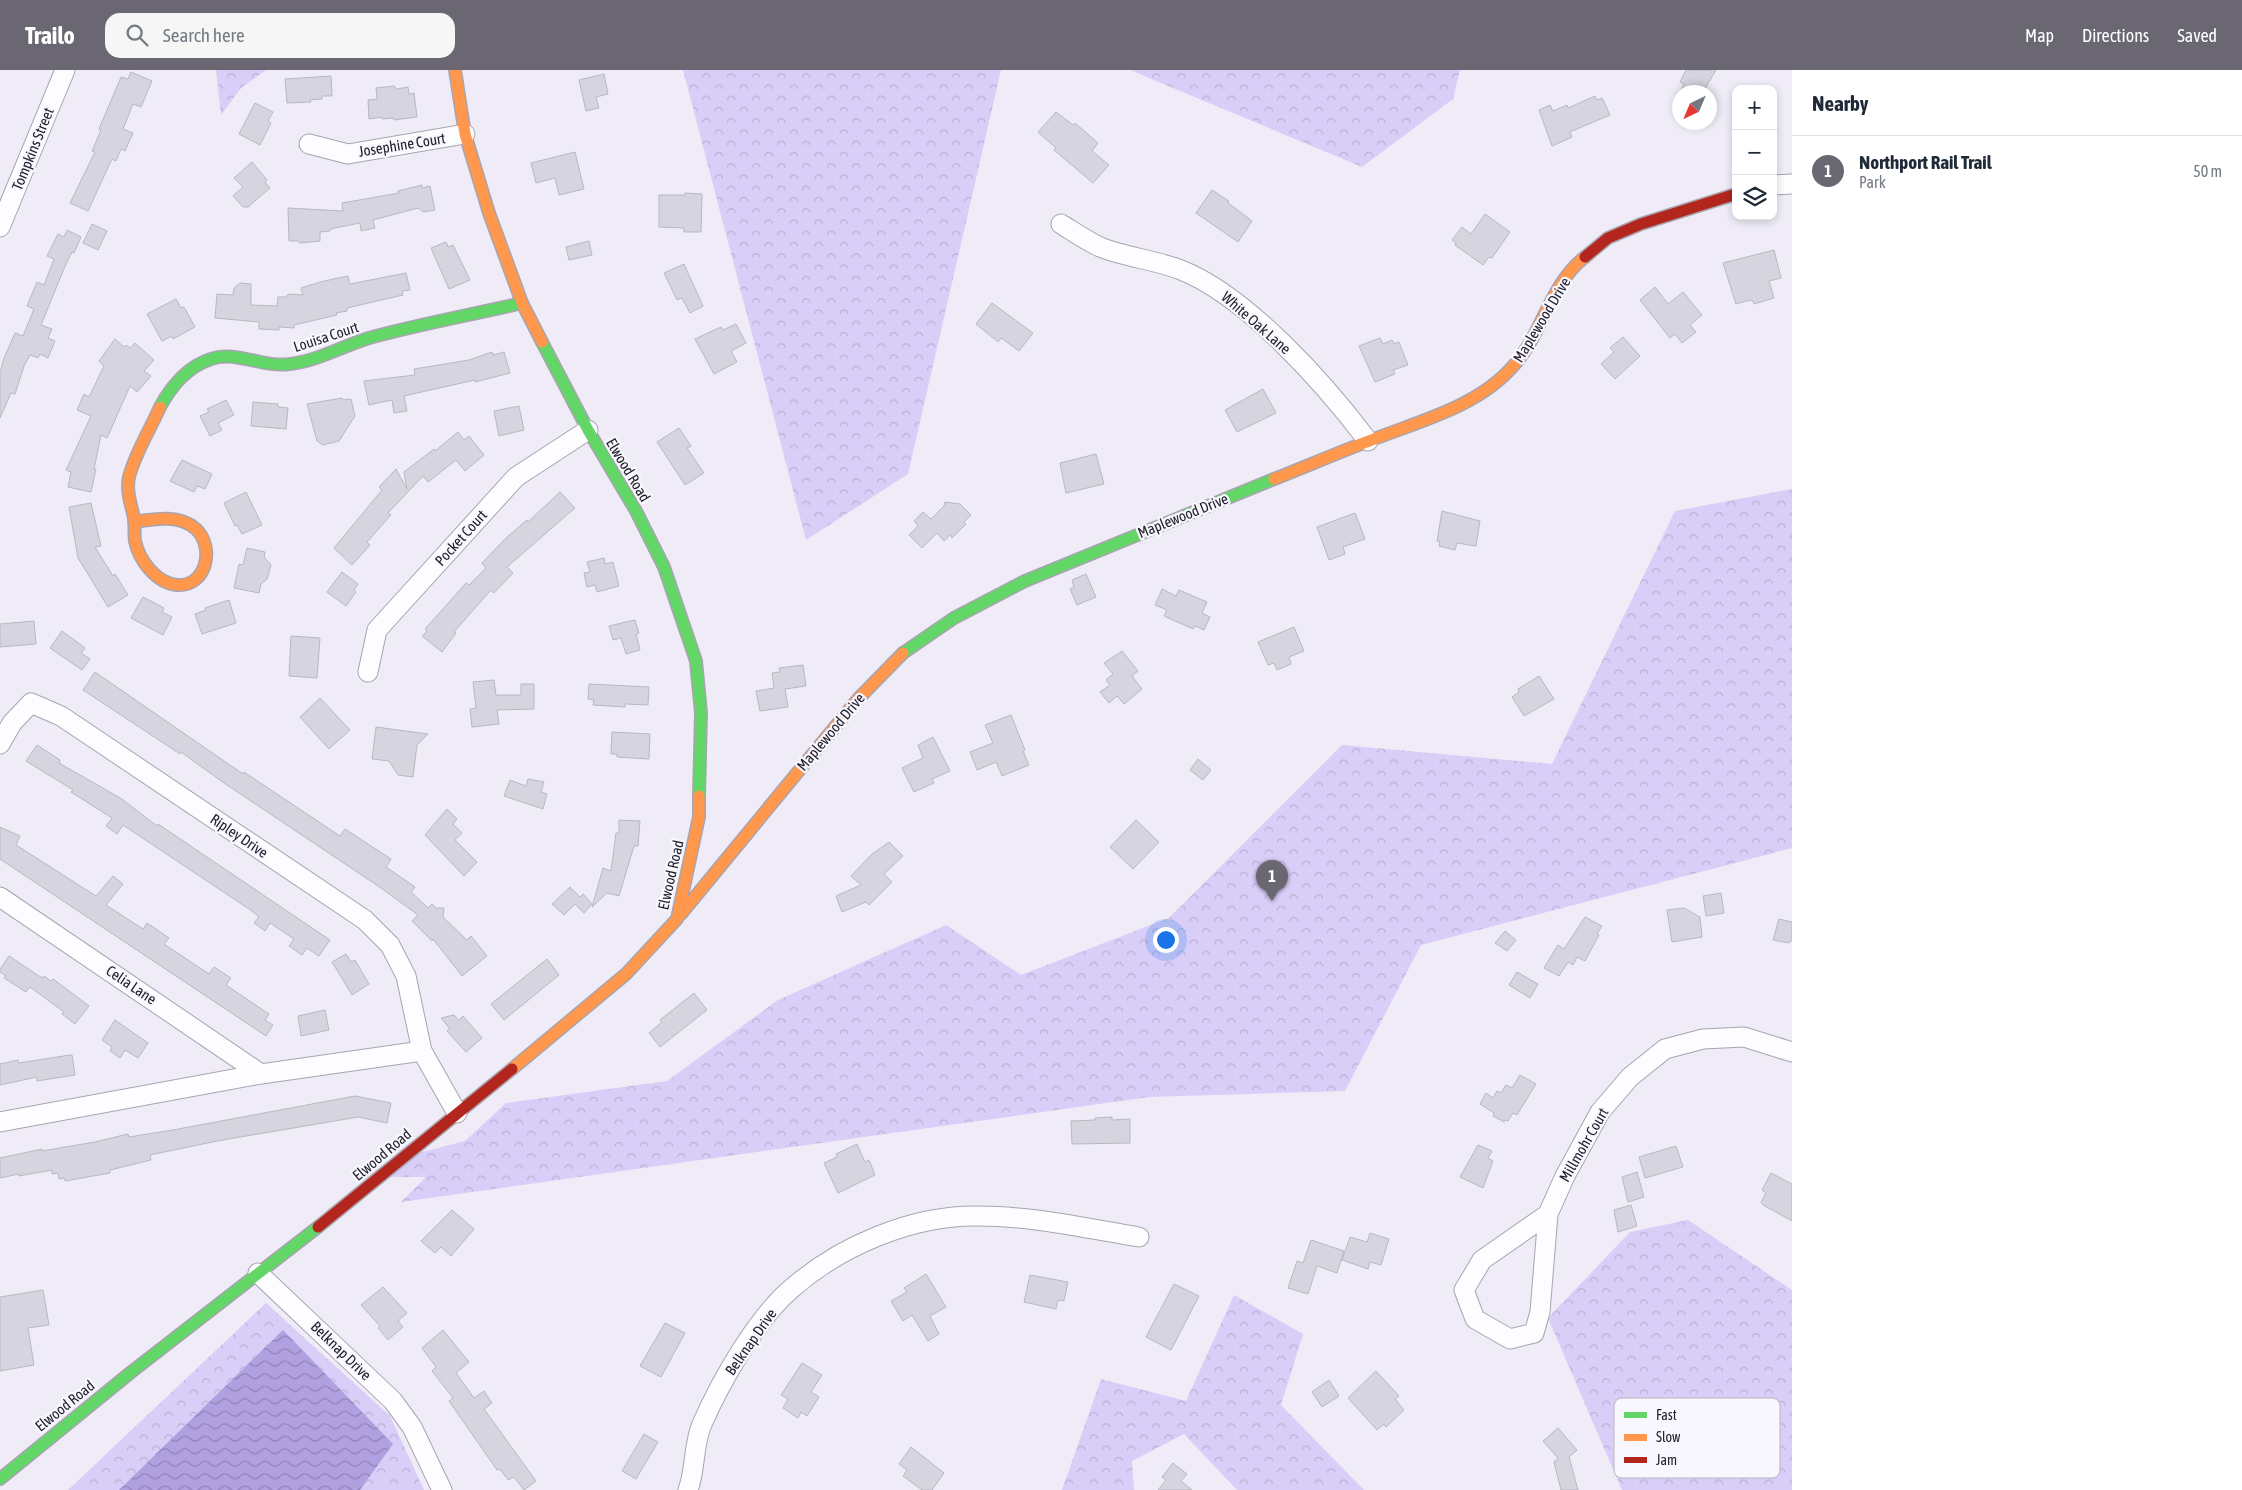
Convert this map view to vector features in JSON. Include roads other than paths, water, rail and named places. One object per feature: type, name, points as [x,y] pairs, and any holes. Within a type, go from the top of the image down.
[{"type":"street","name":"Tompkins Street","points":[[0,227],[65,70]]},
{"type":"street","name":"Elwood Road","points":[[0,1479],[123,1379],[346,1205],[457,1112],[486,1092],[626,974],[677,919],[699,817],[701,712],[696,661],[664,567],[636,511],[588,430],[522,303],[489,213],[465,134],[455,70]]},
{"type":"street","name":"Josephine Court","points":[[310,144],[348,154],[465,134]]},
{"type":"street","points":[[1777,185],[1792,184]]},
{"type":"street","name":"Maplewood Drive","points":[[677,919],[858,699],[898,656],[954,618],[1025,581],[1368,441],[1456,408],[1489,388],[1515,365],[1536,334],[1556,292],[1579,261],[1608,238],[1641,224],[1732,195]]},
{"type":"street","name":"White Oak Lane","points":[[1061,224],[1101,247],[1182,270],[1220,292],[1252,316],[1338,400],[1368,441]]},
{"type":"street","name":"Louisa Court","points":[[134,522],[176,518],[194,526],[200,533],[206,546],[208,557],[204,571],[188,584],[176,585],[157,576],[139,553],[128,498],[132,468],[165,398],[182,376],[204,360],[230,355],[278,366],[306,362],[342,347],[378,336],[522,303]]},
{"type":"street","name":"Pocket Court","points":[[368,672],[377,630],[516,477],[588,430]]},
{"type":"street","name":"Ripley Drive","points":[[0,744],[12,723],[31,703],[61,716],[364,920],[390,945],[406,976],[422,1052],[457,1112]]},
{"type":"street","name":"Celia Lane","points":[[0,897],[261,1074]]},
{"type":"street","name":"Millmohr Court","points":[[1548,1214],[1482,1260],[1464,1290],[1475,1319],[1510,1339],[1534,1333],[1540,1312],[1548,1214],[1565,1176],[1600,1112],[1630,1077],[1665,1049],[1703,1039],[1744,1037],[1792,1052]]},
{"type":"street","points":[[0,1122],[261,1074],[422,1052]]},
{"type":"street","name":"Belknap Drive","points":[[688,1490],[701,1426],[717,1392],[761,1322],[790,1289],[829,1261],[878,1236],[927,1221],[976,1216],[1035,1220],[1139,1237]]},
{"type":"street","name":"Belknap Drive","points":[[258,1273],[393,1401],[412,1427],[442,1490]]},
{"type":"water","points":[[283,1330],[393,1444],[360,1490],[119,1490]]},
{"type":"place","name":"Northport Rail Trail","points":[[1272,901]]}]
